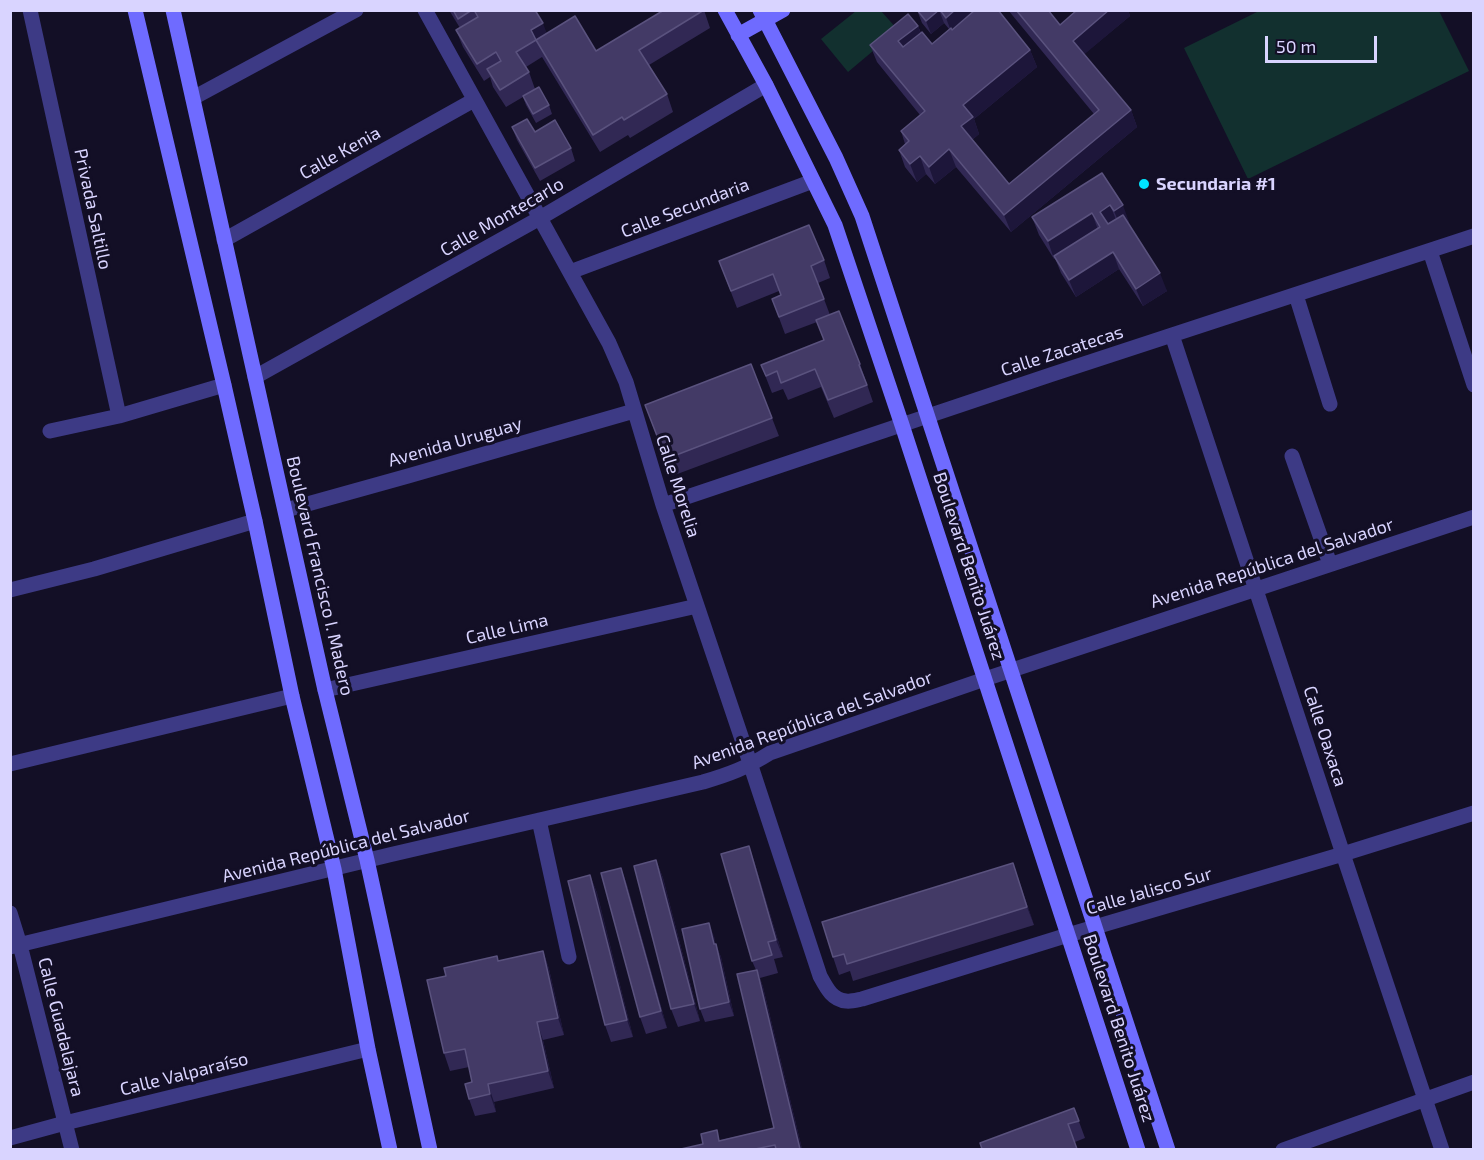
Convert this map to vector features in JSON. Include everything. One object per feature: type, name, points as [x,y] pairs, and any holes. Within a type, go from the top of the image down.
[{"type":"main road","points":[[135,10],[224,385],[292,696],[334,869],[368,1049],[390,1149]]},
{"type":"main road","name":"Boulevard Francisco I. Madero","points":[[173,10],[325,690],[367,860],[430,1149]]},
{"type":"main road","name":"Boulevard Benito Juárez","points":[[725,10],[766,85],[835,225],[1138,1149]]},
{"type":"main road","points":[[738,35],[763,15],[783,10]]},
{"type":"main road","name":"Boulevard Benito Juárez","points":[[763,15],[836,158],[862,216],[1168,1149]]},
{"type":"street","name":"Privada Saltillo","points":[[30,10],[118,416]]},
{"type":"street","points":[[194,98],[356,10]]},
{"type":"street","name":"Calle Morelia","points":[[425,10],[609,343],[626,382],[663,505],[820,976],[836,998]]},
{"type":"street","name":"Calle Montecarlo","points":[[255,377],[540,218],[766,85]]},
{"type":"street","name":"Calle Kenia","points":[[224,240],[474,100]]},
{"type":"street","name":"Calle Secundaria","points":[[570,272],[813,181]]},
{"type":"street","name":"Calle Zacatecas","points":[[663,505],[1473,236]]},
{"type":"street","points":[[1430,252],[1467,346],[1473,384]]},
{"type":"street","points":[[1296,295],[1330,404]]},
{"type":"street","name":"Calle Oaxaca","points":[[1172,335],[1442,1149]]},
{"type":"street","points":[[50,431],[118,416],[224,385]]},
{"type":"street","name":"Avenida Uruguay","points":[[285,510],[634,411]]},
{"type":"street","points":[[1292,456],[1330,564]]},
{"type":"street","name":"Avenida República del Salvador","points":[[15,946],[367,860],[703,782],[751,765],[770,753],[985,679],[1473,517]]},
{"type":"street","points":[[10,590],[94,569],[255,521]]},
{"type":"street","name":"Calle Lima","points":[[325,690],[697,606]]},
{"type":"street","points":[[10,764],[292,696]]},
{"type":"street","name":"Calle Jalisco Sur","points":[[836,998],[846,1001],[862,999],[1473,813]]},
{"type":"street","points":[[539,820],[569,957]]},
{"type":"street","name":"Calle Guadalajara","points":[[10,914],[15,946],[72,1149]]},
{"type":"street","name":"Calle Valparaíso","points":[[10,1138],[368,1049]]},
{"type":"street","points":[[1283,1149],[1473,1082]]},
{"type":"green space","points":[[1261,10],[1439,11],[1469,71],[1248,179],[1184,48]]},
{"type":"green space","points":[[856,11],[881,11],[898,30],[848,72],[821,39]]},
{"type":"building","points":[[453,10],[472,10],[458,19]]},
{"type":"building","points":[[474,10],[535,10],[543,23],[531,30],[536,40],[516,52],[529,72],[500,90],[487,69],[501,61],[496,52],[477,64],[456,30],[478,17]]},
{"type":"building","points":[[664,10],[704,10],[639,50],[667,94],[624,120],[622,117],[593,135],[536,40],[575,16],[596,51]]},
{"type":"building","points":[[917,10],[939,10],[926,21]]},
{"type":"building","points":[[940,10],[955,10],[946,18]]},
{"type":"building","points":[[975,10],[998,10],[1030,50],[963,105],[973,117],[961,126],[1009,184],[1099,110],[1016,10],[1048,10],[1060,25],[1077,10],[1109,10],[1073,41],[1131,110],[1004,215],[949,149],[929,167],[920,156],[910,164],[899,150],[909,141],[901,131],[925,111],[870,45],[908,14],[918,26],[898,41],[903,47],[922,32],[932,44]]},
{"type":"building","points":[[539,87],[549,105],[533,114],[523,96]]},
{"type":"building","points":[[527,119],[535,132],[555,120],[571,148],[535,168],[512,127]]},
{"type":"building","points":[[1102,173],[1123,205],[1114,211],[1110,205],[1100,212],[1108,224],[1123,215],[1160,273],[1136,289],[1113,252],[1069,280],[1054,256],[1100,227],[1092,213],[1048,241],[1032,217]]},
{"type":"building","points":[[809,225],[824,260],[811,266],[824,299],[779,317],[772,299],[781,295],[773,274],[731,291],[719,261]]},
{"type":"building","points":[[839,311],[867,385],[828,400],[815,369],[781,383],[777,371],[766,376],[761,365],[824,340],[816,320]]},
{"type":"building","points":[[751,364],[772,418],[666,459],[645,405]]},
{"type":"building","points":[[749,846],[776,940],[768,942],[772,955],[752,961],[721,854]]},
{"type":"building","points":[[656,860],[694,1004],[671,1009],[634,866]]},
{"type":"building","points":[[1013,863],[1027,907],[847,964],[844,954],[833,957],[822,922]]},
{"type":"building","points":[[621,868],[661,1011],[640,1017],[601,873]]},
{"type":"building","points":[[590,875],[627,1020],[605,1025],[568,881]]},
{"type":"building","points":[[709,923],[729,1002],[700,1009],[682,929]]},
{"type":"building","points":[[543,951],[558,1018],[537,1022],[548,1071],[488,1084],[490,1094],[469,1099],[465,1084],[472,1082],[465,1049],[444,1053],[427,980],[446,976],[444,968],[497,956],[498,961]]},
{"type":"building","points":[[757,970],[800,1149],[776,1149],[775,1145],[755,1149],[681,1149],[703,1144],[701,1134],[717,1130],[719,1141],[774,1128],[737,974]]},
{"type":"building","points":[[1074,1108],[1079,1121],[1068,1124],[1077,1149],[982,1149],[980,1143]]},
{"type":"place","name":"Secundaria #1","points":[[1144,184]]}]
